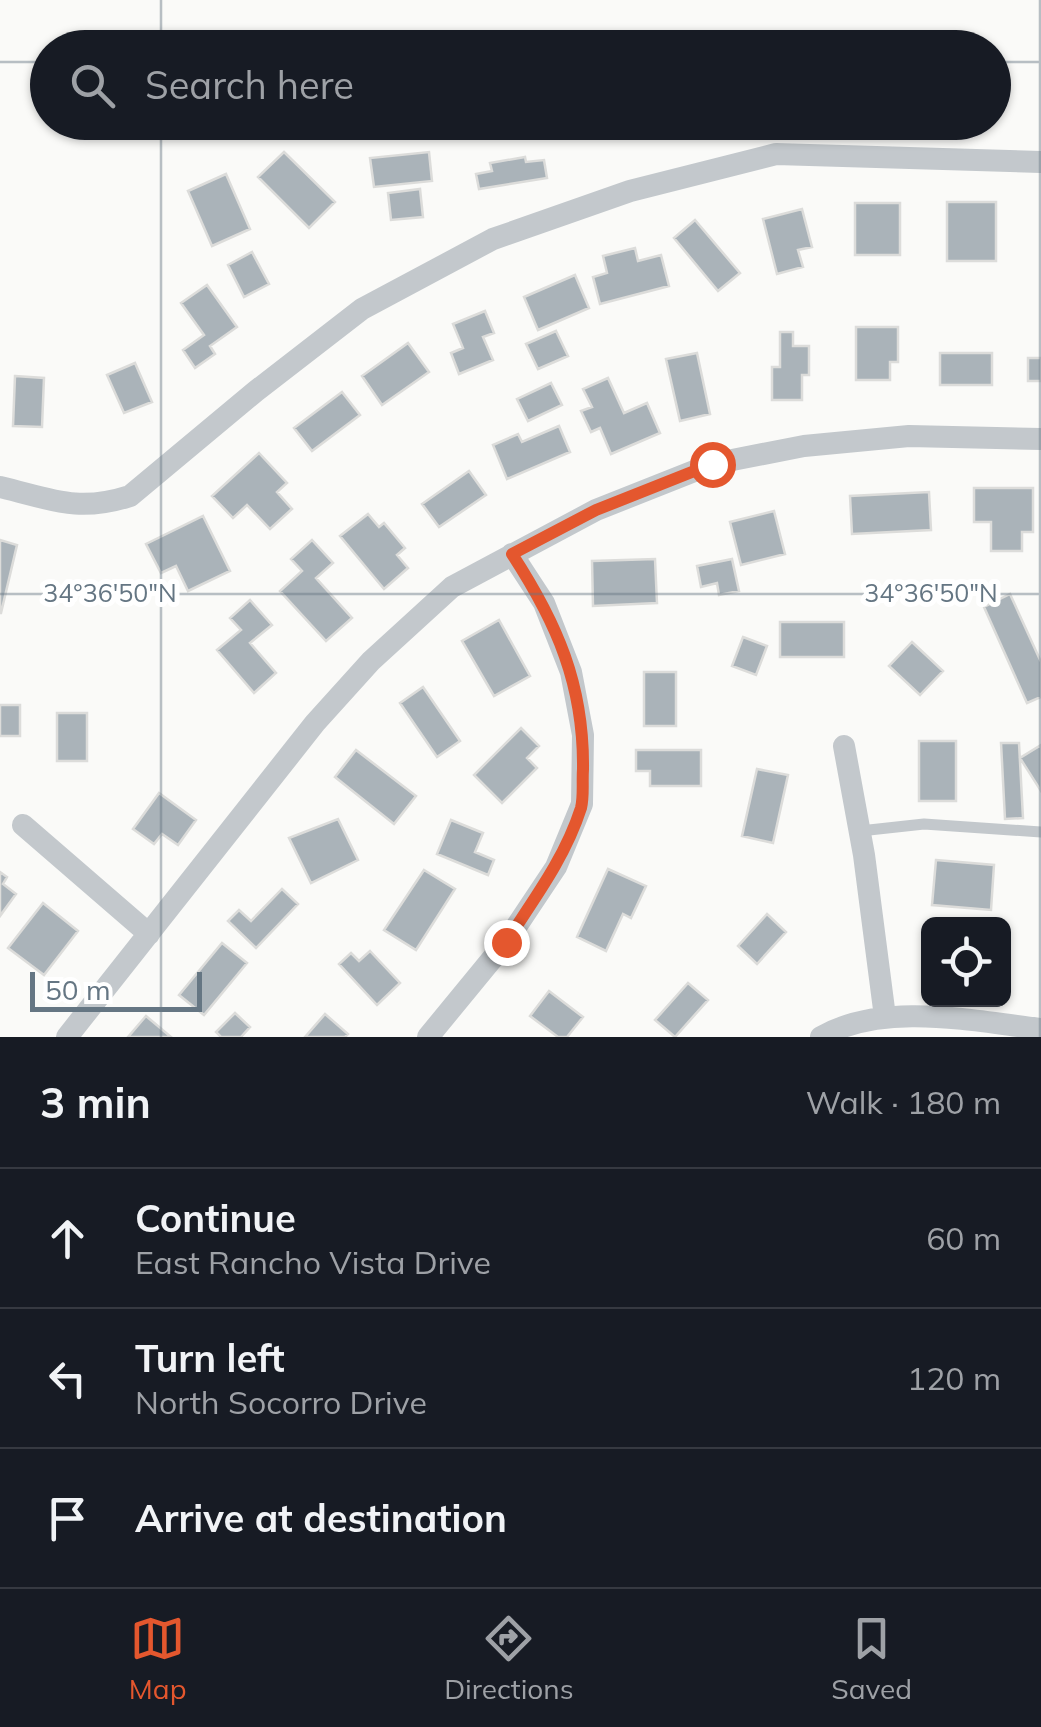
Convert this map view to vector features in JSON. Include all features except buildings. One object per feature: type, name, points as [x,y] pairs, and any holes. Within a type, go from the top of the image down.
[{"type":"street","points":[[0,487],[80,506],[130,496],[362,308],[493,239],[630,191],[776,154],[1041,162]]},
{"type":"street","points":[[67,1037],[315,723],[371,661],[452,587],[596,510],[712,464],[804,446],[909,436],[1041,439]]},
{"type":"street","points":[[428,1037],[506,942],[556,866],[582,804],[583,735],[571,672],[544,603],[512,554]]},
{"type":"street","points":[[844,746],[860,830],[885,1017]]},
{"type":"street","points":[[23,825],[149,934]]},
{"type":"street","points":[[822,1037],[885,1017],[1041,1030]]},
{"type":"lane","points":[[860,830],[924,824],[1041,832]]},
{"type":"route","points":[[506,942],[556,866],[582,804],[583,735],[571,672],[544,603],[512,554],[596,510],[712,464]]}]
